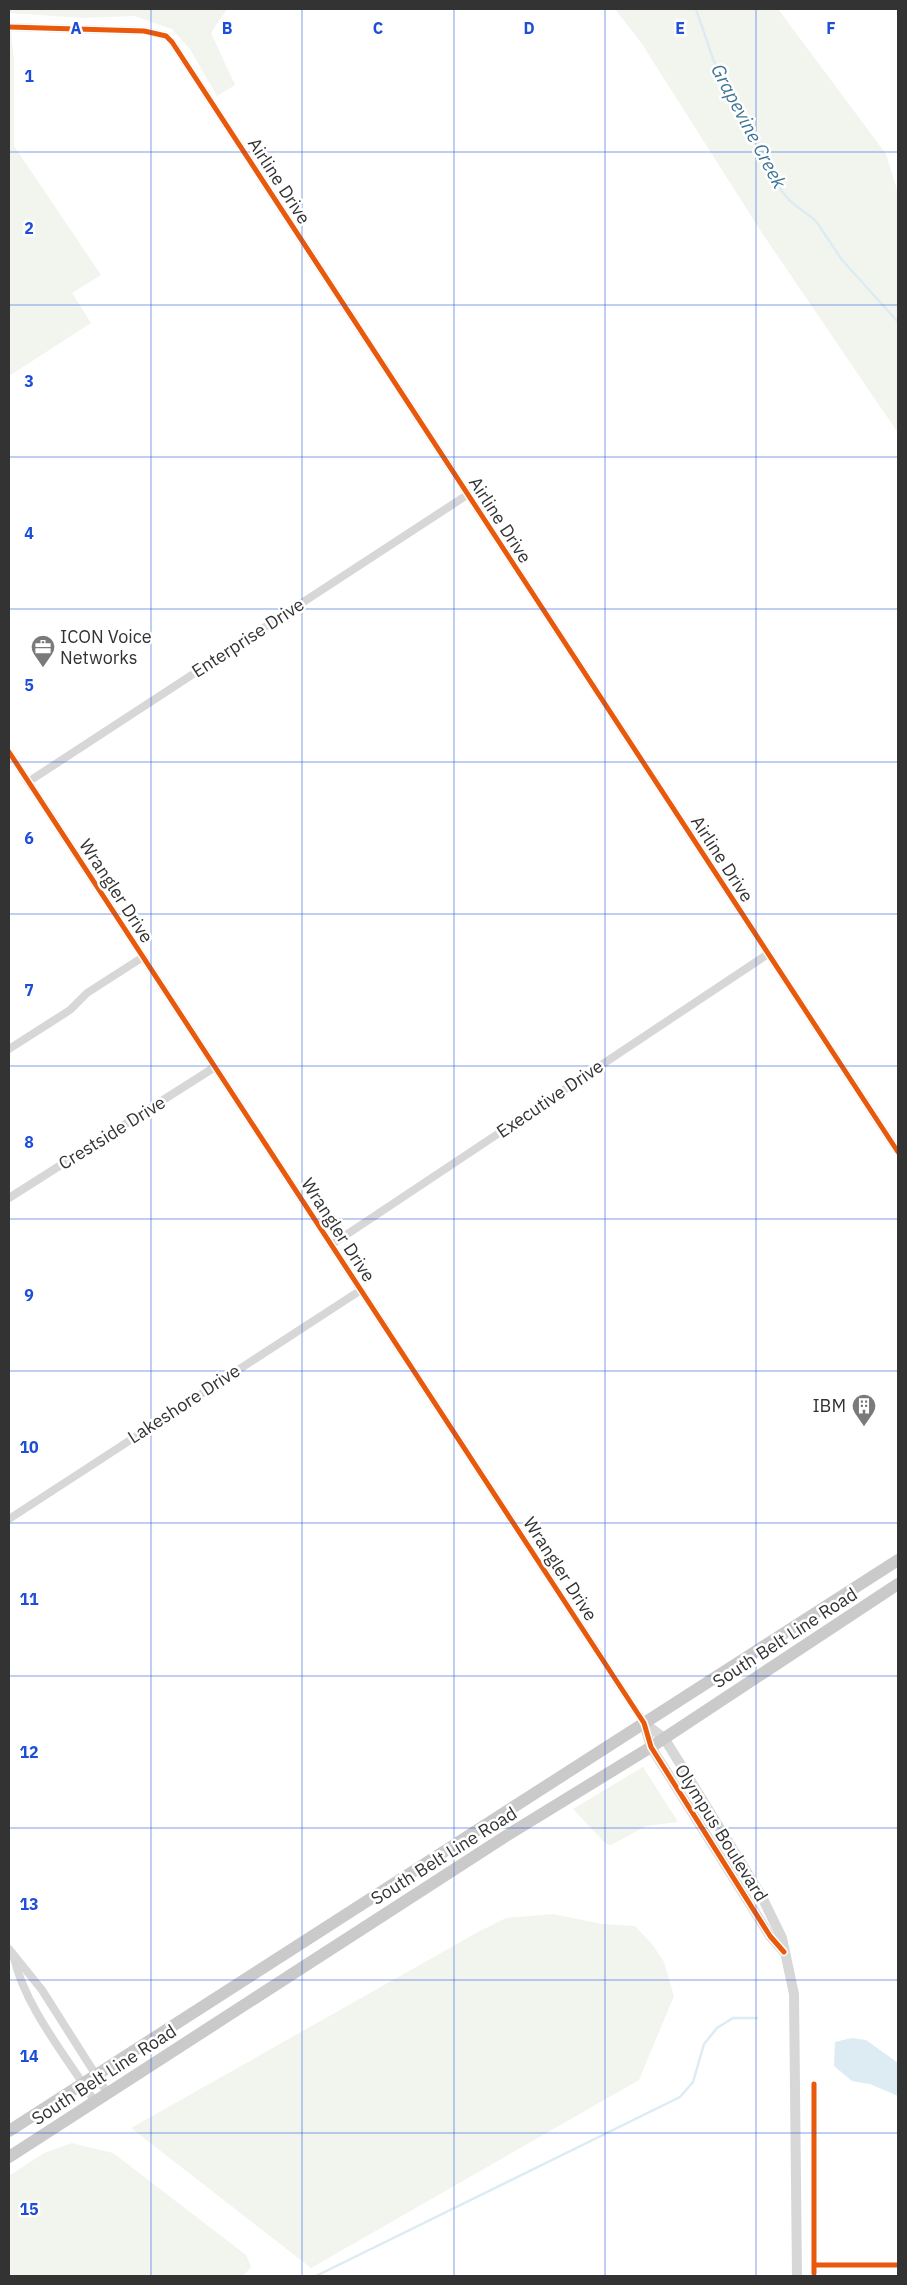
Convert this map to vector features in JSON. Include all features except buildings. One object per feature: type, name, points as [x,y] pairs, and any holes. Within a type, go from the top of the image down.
[{"type":"main road","name":"South Belt Line Road","points":[[9,2131],[898,1560]]},
{"type":"main road","points":[[882,1570],[896,1586]]},
{"type":"main road","name":"South Belt Line Road","points":[[9,2157],[506,1836],[565,1802],[651,1747],[896,1586]]},
{"type":"main road","points":[[287,1953],[298,1971]]},
{"type":"street","name":"Airline Drive","points":[[9,27],[144,30],[166,36],[172,42],[898,1152]]},
{"type":"street","name":"Enterprise Drive","points":[[28,782],[467,495]]},
{"type":"street","name":"Wrangler Drive","points":[[9,752],[644,1723]]},
{"type":"street","name":"Executive Drive","points":[[331,1245],[768,954]]},
{"type":"street","name":"Wrangler Drive","points":[[9,1049],[70,1010],[87,993],[143,958]]},
{"type":"street","name":"Crestside Drive","points":[[9,1198],[215,1067]]},
{"type":"street","name":"Lakeshore Drive","points":[[9,1519],[361,1290]]},
{"type":"street","name":"Olympus Boulevard","points":[[644,1723],[664,1738],[761,1895],[782,1938],[794,1994],[797,2276]]},
{"type":"street","name":"Olympus Boulevard","points":[[644,1723],[651,1747],[770,1936],[784,1952]]},
{"type":"street","points":[[733,1877],[745,1869]]},
{"type":"street","points":[[11,1953],[42,1990],[108,2094]]},
{"type":"street","points":[[11,1953],[30,2001],[95,2102]]},
{"type":"shaded area","points":[[9,9],[227,9],[211,33],[235,85],[217,96],[190,49],[172,29],[134,16],[83,18],[9,13]]},
{"type":"shaded area","points":[[615,9],[778,9],[886,154],[898,193],[898,433],[760,230],[642,44]]},
{"type":"shaded area","points":[[9,14],[14,60],[14,146],[101,275],[72,293],[91,323],[9,376]]},
{"type":"shaded area","points":[[643,1767],[678,1822],[646,1826],[611,1845],[606,1844],[573,1809]]},
{"type":"shaded area","points":[[553,1914],[602,1924],[635,1926],[653,1945],[664,1962],[674,1996],[639,2080],[311,2268],[131,2128],[478,1932],[506,1918]]},
{"type":"shaded area","points":[[852,2038],[866,2040],[898,2063],[898,2096],[870,2084],[852,2081],[834,2066],[835,2042]]},
{"type":"shaded area","points":[[72,2143],[113,2153],[246,2255],[251,2267],[243,2276],[9,2276],[9,2176],[44,2153]]},
{"type":"waterway","name":"Grapevine Creek","points":[[696,9],[713,59],[735,105],[759,144],[781,190],[790,201],[816,221],[842,260],[898,322]]},
{"type":"waterway","points":[[316,2276],[680,2097],[693,2082],[704,2044],[717,2028],[733,2018],[757,2018]]},
{"type":"cycle path","points":[[9,27],[144,31],[166,36],[172,42],[898,1152]]},
{"type":"cycle path","points":[[9,752],[644,1723],[651,1747],[770,1936],[784,1952]]},
{"type":"cycle path","points":[[814,2084],[814,2273]]},
{"type":"cycle path","points":[[815,2265],[898,2265]]},
{"type":"place","name":"ICON Voice Networks","points":[[43,668]]},
{"type":"place","name":"IBM","points":[[864,1427]]}]
